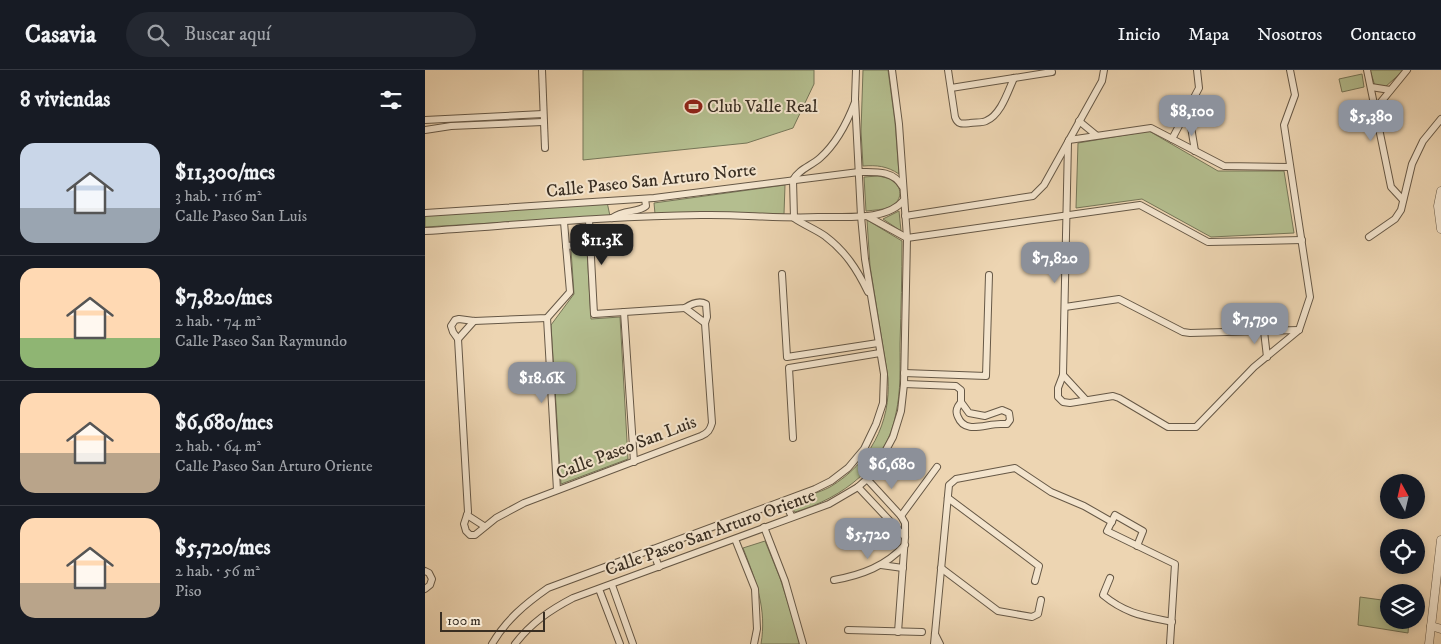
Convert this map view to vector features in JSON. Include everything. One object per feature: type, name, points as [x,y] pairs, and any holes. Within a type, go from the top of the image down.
[{"type":"street","points":[[542,70],[545,148]]},
{"type":"street","name":"Calle Paseo San Arturo Oriente","points":[[492,644],[507,621],[526,603],[548,588],[815,489],[831,481],[848,468],[864,448],[877,424],[883,403],[884,374],[865,259],[864,216],[859,172],[855,99],[856,70]]},
{"type":"street","name":"Calle Paseo San Arturo Oriente","points":[[515,644],[537,620],[552,609],[573,598],[829,504],[858,487],[867,479],[880,461],[893,437],[901,411],[904,384],[907,238],[899,124],[891,70]]},
{"type":"street","points":[[948,70],[955,116],[957,122],[962,124],[986,121],[994,115],[1005,98],[1013,78]]},
{"type":"street","points":[[905,216],[1033,196],[1044,185],[1069,141],[1102,81],[1104,70]]},
{"type":"street","points":[[1172,139],[1199,88],[1197,70]]},
{"type":"street","points":[[1069,141],[1063,375],[1058,388],[1058,397],[1063,402],[1070,403],[1116,397],[1168,427],[1196,427],[1254,367],[1299,330],[1310,297],[1284,125],[1295,94],[1290,70]]},
{"type":"street","points":[[1367,70],[1391,187],[1403,200]]},
{"type":"street","points":[[1376,108],[1407,70]]},
{"type":"street","points":[[951,88],[1052,72]]},
{"type":"street","points":[[1371,87],[1390,90]]},
{"type":"street","name":"Calle Paseo San Arturo Oriente","points":[[793,180],[800,171],[821,157],[834,142],[844,127],[855,99]]},
{"type":"street","points":[[1188,109],[1195,151]]},
{"type":"street","points":[[425,130],[464,122],[543,114]]},
{"type":"street","points":[[1369,237],[1395,219],[1401,210],[1412,164],[1423,141],[1441,119]]},
{"type":"street","points":[[425,120],[543,122]]},
{"type":"street","points":[[1079,121],[1096,135]]},
{"type":"street","points":[[1069,141],[1096,135],[1151,128],[1224,166],[1290,166]]},
{"type":"street","name":"Calle Paseo San Arturo Norte","points":[[425,213],[645,199],[859,172],[884,173],[899,180],[903,187]]},
{"type":"street","points":[[793,180],[794,218]]},
{"type":"street","points":[[1441,192],[1438,206],[1441,230]]},
{"type":"street","points":[[611,219],[619,213],[643,209],[646,206],[645,199]]},
{"type":"street","name":"Calle Paseo San Arturo Norte","points":[[425,231],[589,220],[703,215],[794,218],[864,216],[892,211],[904,200]]},
{"type":"street","points":[[864,216],[907,238],[1140,205],[1208,242],[1302,240]]},
{"type":"street","name":"Calle Paseo San Arturo Oriente","points":[[794,218],[823,235],[844,253],[859,273],[871,297]]},
{"type":"street","name":"Calle Paseo San Luis","points":[[547,318],[474,321],[459,319],[455,320],[451,326],[459,339],[468,512],[464,524],[466,531],[470,535],[475,535],[484,526],[510,510],[557,490],[701,436],[709,430],[712,423],[705,323],[707,307],[705,303],[691,303],[685,308],[595,314],[589,220]]},
{"type":"street","points":[[557,490],[547,318],[570,292],[564,222]]},
{"type":"street","points":[[566,246],[591,244]]},
{"type":"street","points":[[782,274],[787,357],[879,343]]},
{"type":"street","points":[[904,373],[986,376],[989,275]]},
{"type":"street","points":[[1065,306],[1119,299],[1186,333],[1299,330]]},
{"type":"street","points":[[685,308],[705,323]]},
{"type":"street","points":[[624,312],[634,462]]},
{"type":"street","points":[[459,339],[474,321]]},
{"type":"street","points":[[1264,331],[1267,356]]},
{"type":"street","points":[[793,438],[789,368],[880,353]]},
{"type":"street","points":[[1063,375],[1086,400]]},
{"type":"street","points":[[904,384],[956,386],[961,390],[961,402],[966,411],[973,415],[985,416],[1002,410],[1009,413],[1011,416],[1010,420],[1007,424],[964,426],[956,412],[961,402]]},
{"type":"street","points":[[901,516],[937,466]]},
{"type":"street","points":[[933,644],[949,485],[956,479],[1015,468],[1051,492],[1084,506],[1111,522]]},
{"type":"street","points":[[867,479],[901,516],[905,523],[898,632]]},
{"type":"street","points":[[858,487],[905,537]]},
{"type":"street","points":[[948,498],[1039,566],[1035,581]]},
{"type":"street","points":[[784,500],[792,517]]},
{"type":"street","points":[[467,515],[484,526]]},
{"type":"street","points":[[1137,546],[1143,531],[1115,515],[1107,532],[1175,564],[1170,644]]},
{"type":"street","points":[[764,527],[785,581],[803,644]]},
{"type":"street","points":[[735,539],[755,589],[757,629],[754,644]]},
{"type":"street","points":[[1429,644],[1431,626],[1437,604],[1441,540]]},
{"type":"street","points":[[834,580],[873,570],[889,560],[905,544]]},
{"type":"street","points":[[652,549],[659,567]]},
{"type":"street","points":[[881,565],[903,568]]},
{"type":"street","points":[[941,568],[998,611],[1032,617],[1037,614],[1041,600]]},
{"type":"street","points":[[425,571],[431,576],[432,582],[425,589]]},
{"type":"street","points":[[1110,578],[1103,595],[1115,606],[1129,612],[1172,622]]},
{"type":"street","points":[[611,585],[633,644]]},
{"type":"street","points":[[599,589],[621,644]]},
{"type":"street","points":[[1431,626],[1441,629]]},
{"type":"street","points":[[848,630],[922,632]]},
{"type":"street","points":[[935,634],[940,644]]},
{"type":"green space","name":"Club Valle Real","points":[[583,70],[814,70],[814,84],[793,128],[747,143],[583,160]]},
{"type":"green space","points":[[863,70],[888,70],[899,174],[882,167],[863,166],[861,131]]},
{"type":"green space","points":[[1370,70],[1404,70],[1384,88],[1375,86]]},
{"type":"green space","points":[[1362,74],[1364,87],[1342,92],[1339,79]]},
{"type":"green space","points":[[1149,131],[1218,171],[1284,171],[1294,233],[1211,237],[1142,199],[1076,208],[1078,143]]},
{"type":"green space","points":[[878,176],[890,179],[896,184],[900,191],[899,199],[890,207],[866,211],[864,177]]},
{"type":"green space","points":[[785,185],[784,214],[655,214],[654,203]]},
{"type":"green space","points":[[607,202],[610,216],[425,227],[425,214]]},
{"type":"green space","points":[[899,211],[901,231],[883,219]]},
{"type":"green space","points":[[867,220],[902,241],[900,379],[896,413],[891,432],[883,448],[860,477],[830,498],[795,512],[791,507],[795,502],[830,487],[844,477],[867,454],[882,426],[886,411],[888,378],[870,266]]},
{"type":"green space","points":[[587,249],[591,319],[620,317],[628,459],[561,484],[551,325],[574,294],[571,250]]},
{"type":"green space","points":[[765,541],[780,578],[800,641],[799,644],[761,644],[763,619],[759,595],[743,548]]},
{"type":"green space","points":[[1360,597],[1380,600],[1380,629],[1358,625]]},
{"type":"green space","points":[[1383,629],[1408,629],[1408,633]]},
{"type":"place","name":"Club Valle Real","points":[[693,106]]}]
